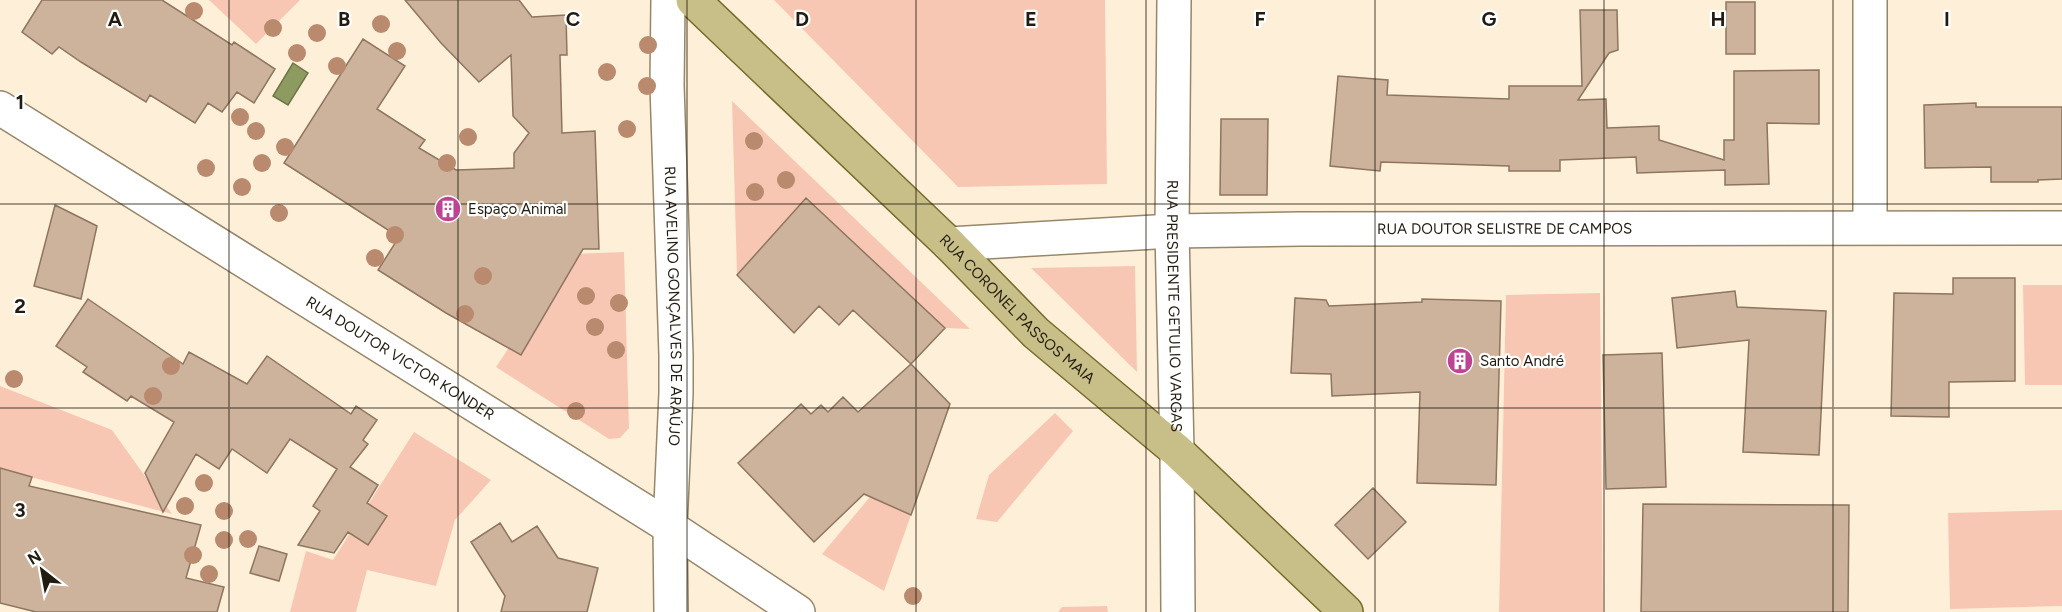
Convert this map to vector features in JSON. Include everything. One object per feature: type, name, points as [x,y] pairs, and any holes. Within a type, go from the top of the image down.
[{"type":"main road","name":"RUA CORONEL PASSOS MAIA","points":[[693,0],[949,244],[1036,333],[1178,451],[1346,612]]},
{"type":"street","name":"RUA AVELINO GONÇALVES DE ARAÚJO","points":[[668,0],[667,86],[676,393],[670,527],[671,612]]},
{"type":"street","name":"RUA PRESIDENTE GETULIO VARGAS","points":[[1174,0],[1172,231],[1178,451],[1178,612]]},
{"type":"street","points":[[1870,0],[1870,227]]},
{"type":"street","name":"RUA DOUTOR VICTOR KONDER","points":[[2,121],[113,177],[670,527],[798,612]]},
{"type":"street","name":"RUA DOUTOR SELISTRE DE CAMPOS","points":[[949,244],[1172,231],[2062,228]]},
{"type":"shaded area","points":[[209,0],[300,0],[256,44]]},
{"type":"shaded area","points":[[774,0],[1105,0],[1107,184],[958,187]]},
{"type":"shaded area","points":[[293,63],[308,73],[288,105],[273,96]]},
{"type":"shaded area","points":[[732,101],[970,329],[945,328],[806,198],[737,275]]},
{"type":"shaded area","points":[[624,252],[629,428],[620,438],[609,439],[496,367],[571,254]]},
{"type":"shaded area","points":[[1135,266],[1137,372],[1031,268]]},
{"type":"shaded area","points":[[2023,285],[2062,285],[2062,385],[2025,385]]},
{"type":"shaded area","points":[[1600,293],[1603,612],[1499,612],[1506,295]]},
{"type":"shaded area","points":[[0,386],[112,430],[172,514],[0,469]]},
{"type":"shaded area","points":[[1055,413],[1073,431],[997,522],[976,519],[989,475]]},
{"type":"shaded area","points":[[414,432],[491,480],[455,520],[436,586],[367,570],[356,612],[290,612],[306,551],[333,560]]},
{"type":"shaded area","points":[[870,497],[911,515],[884,591],[822,554]]},
{"type":"shaded area","points":[[2062,510],[2062,606],[1950,609],[1948,513]]},
{"type":"shaded area","points":[[1107,606],[1108,612],[1058,612],[1062,607]]},
{"type":"building","points":[[42,0],[162,0],[232,45],[234,42],[275,69],[254,103],[237,92],[222,112],[208,103],[195,123],[150,95],[146,102],[59,47],[52,54],[22,32]]},
{"type":"building","points":[[405,0],[519,0],[532,17],[566,15],[567,55],[560,55],[562,133],[595,131],[599,249],[583,249],[521,355],[446,313],[378,270],[399,237],[284,163],[363,39],[405,66],[377,109],[425,140],[419,148],[456,170],[514,168],[514,153],[529,133],[513,116],[511,55],[479,82],[441,43]]},
{"type":"building","points":[[1726,2],[1755,2],[1755,54],[1726,54]]},
{"type":"building","points":[[1580,10],[1617,10],[1618,50],[1609,53],[1578,100],[1606,99],[1607,128],[1659,126],[1659,140],[1724,160],[1724,140],[1734,140],[1734,71],[1819,70],[1819,124],[1767,123],[1769,184],[1725,185],[1725,170],[1637,173],[1636,157],[1560,160],[1560,171],[1509,171],[1509,166],[1381,162],[1380,171],[1330,166],[1338,76],[1388,80],[1387,95],[1509,99],[1509,86],[1582,86]]},
{"type":"building","points":[[1976,103],[1976,107],[2062,107],[2062,179],[2038,180],[2038,182],[1991,182],[1991,167],[1925,168],[1924,105]]},
{"type":"building","points":[[1221,119],[1268,119],[1267,195],[1220,195]]},
{"type":"building","points":[[806,198],[945,328],[911,364],[853,310],[839,325],[819,306],[794,333],[737,275]]},
{"type":"building","points":[[55,205],[97,226],[81,299],[34,286]]},
{"type":"building","points":[[1953,278],[2015,278],[2015,381],[1949,382],[1949,417],[1891,416],[1894,293],[1953,294]]},
{"type":"building","points":[[1735,291],[1737,307],[1826,311],[1819,455],[1743,452],[1749,340],[1677,348],[1672,298]]},
{"type":"building","points":[[1295,298],[1326,300],[1329,306],[1422,302],[1422,299],[1501,301],[1496,485],[1417,483],[1420,392],[1332,396],[1331,374],[1291,373]]},
{"type":"building","points":[[88,299],[183,364],[189,352],[247,384],[267,356],[351,414],[356,406],[377,420],[363,440],[368,444],[350,467],[378,485],[367,503],[387,516],[368,545],[348,532],[334,553],[298,545],[320,511],[313,506],[337,469],[290,439],[267,473],[232,449],[219,469],[196,454],[163,512],[145,473],[174,422],[131,396],[127,401],[83,372],[87,367],[56,346]]},
{"type":"building","points":[[1662,353],[1666,487],[1606,489],[1603,355]]},
{"type":"building","points":[[911,364],[950,404],[911,515],[864,494],[814,542],[738,463],[801,404],[811,414],[821,405],[828,412],[843,397],[858,412]]},
{"type":"building","points":[[0,468],[32,477],[29,486],[201,525],[186,578],[224,587],[217,612],[36,612],[0,603]]},
{"type":"building","points":[[1373,488],[1406,522],[1368,559],[1335,525]]},
{"type":"building","points":[[1643,504],[1849,505],[1848,612],[1641,612]]},
{"type":"building","points":[[500,523],[512,542],[537,526],[558,558],[598,568],[587,612],[501,612],[505,596],[471,542]]},
{"type":"building","points":[[259,546],[287,554],[279,581],[250,573]]},
{"type":"place","name":"Espaço Animal","points":[[448,209]]},
{"type":"place","name":"Santo André","points":[[1460,361]]}]
